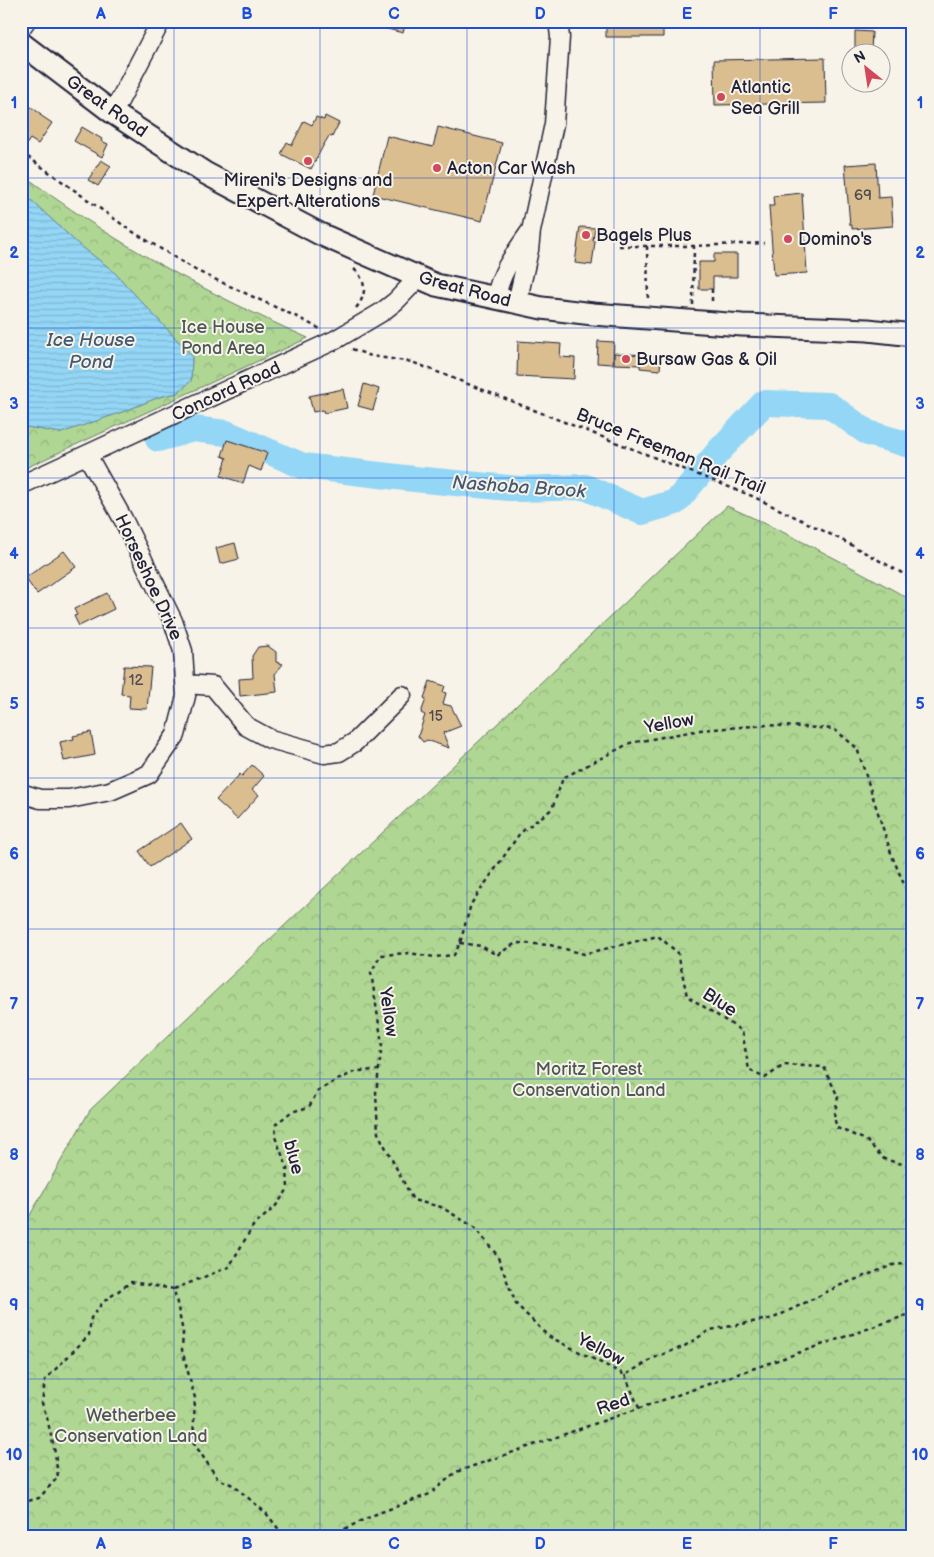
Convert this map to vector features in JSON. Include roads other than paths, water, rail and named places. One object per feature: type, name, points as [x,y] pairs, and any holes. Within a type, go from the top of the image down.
[{"type":"main road","name":"Great Road","points":[[21,43],[113,113],[205,174],[320,234],[436,285],[542,308],[602,315],[742,325],[868,330],[913,335]]},
{"type":"street","points":[[21,28],[26,21]]},
{"type":"street","points":[[113,113],[161,21]]},
{"type":"street","points":[[517,303],[554,124],[560,37],[558,21]]},
{"type":"street","points":[[496,298],[498,285],[510,260],[531,231]]},
{"type":"street","name":"Concord Road","points":[[21,485],[335,340],[382,312],[396,301],[418,278]]},
{"type":"street","name":"Horseshoe Drive","points":[[21,793],[40,799],[68,799],[110,791],[149,774],[176,735],[186,696],[183,651],[173,622],[123,519],[87,455]]},
{"type":"street","points":[[186,684],[213,686],[246,726],[270,739],[324,754],[339,752],[355,742],[402,695]]},
{"type":"water","name":"Ice House Pond","points":[[21,194],[32,201],[78,244],[112,270],[192,356],[191,381],[177,393],[159,397],[61,433],[21,426]]},
{"type":"waterway","name":"Nashoba Brook","points":[[158,439],[193,429],[226,433],[303,466],[520,489],[585,487],[642,512],[676,502],[718,452],[764,403],[829,405],[868,433],[913,446]]},
{"type":"place","name":"Atlantic Sea Grill","points":[[721,97]]},
{"type":"place","name":"Mireni's Designs and Expert Alterations","points":[[308,161]]},
{"type":"place","name":"Acton Car Wash","points":[[437,168]]},
{"type":"place","name":"Bagels Plus","points":[[586,235]]},
{"type":"place","name":"Domino's","points":[[788,239]]},
{"type":"place","name":"Bursaw Gas & Oil","points":[[626,359]]},
{"type":"park label","name":"Ice House Pond Area","points":[[223,337]]},
{"type":"park label","name":"Moritz Forest Conservation Land","points":[[589,1079]]},
{"type":"park label","name":"Wetherbee Conservation Land","points":[[131,1425]]}]
